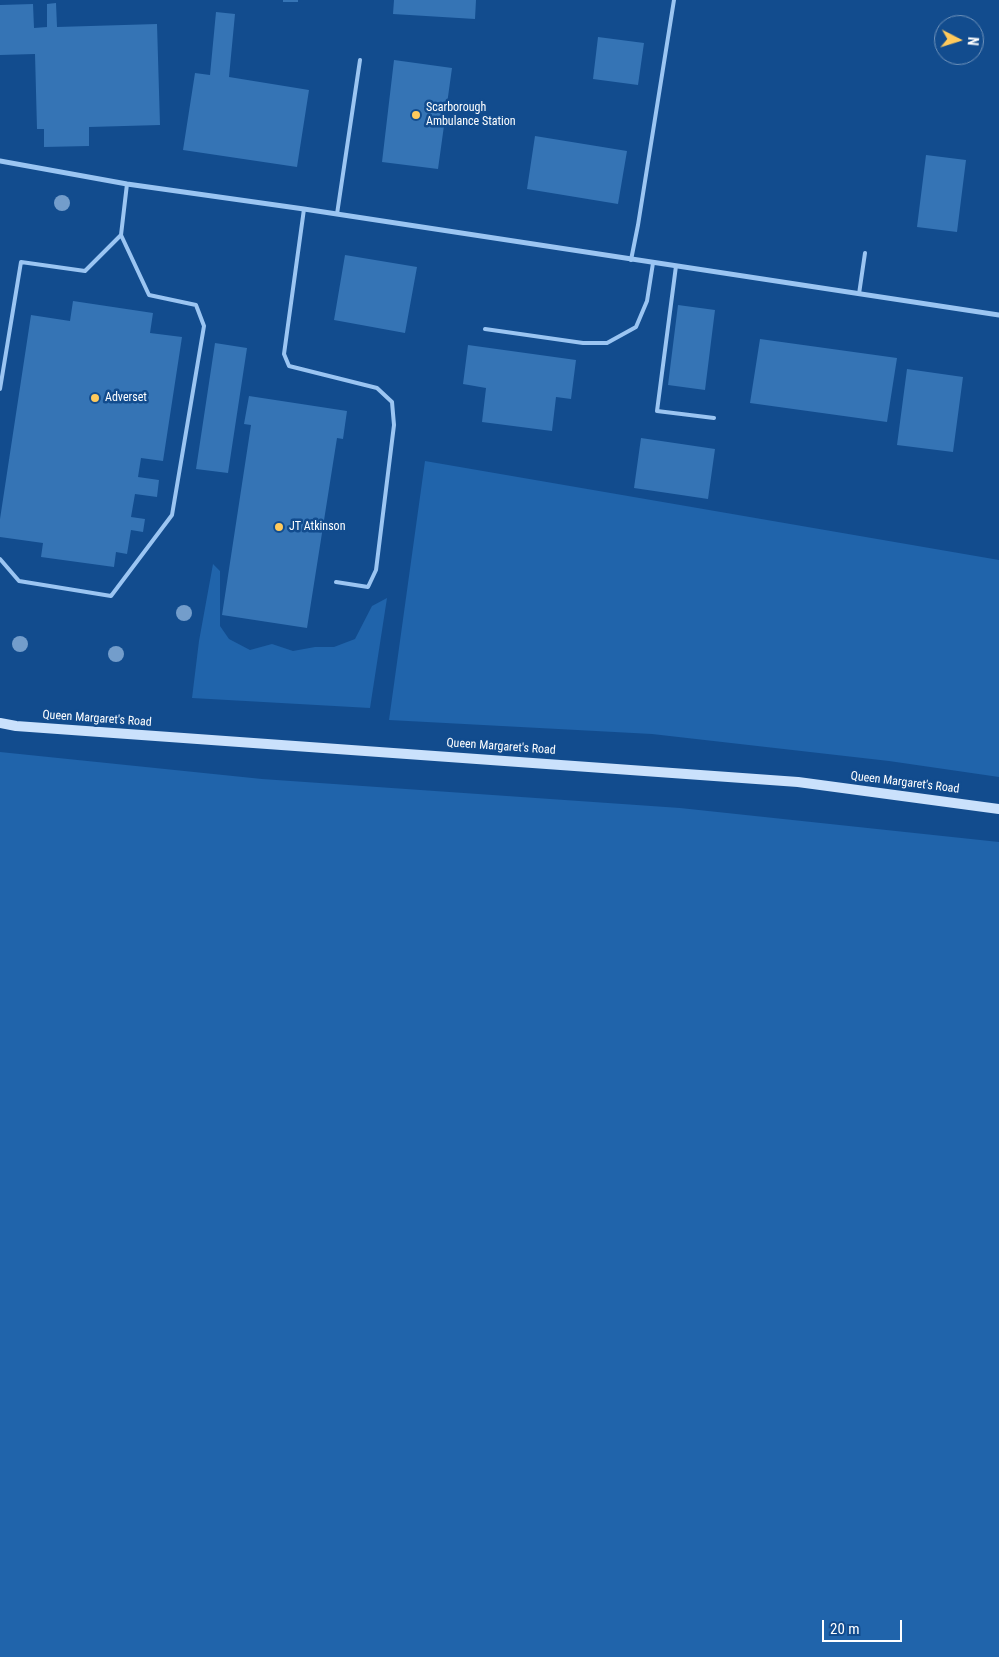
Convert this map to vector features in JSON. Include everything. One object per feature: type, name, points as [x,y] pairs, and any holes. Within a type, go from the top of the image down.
[{"type":"main road","name":"Queen Margaret's Road","points":[[0,723],[26,727],[798,782],[999,809]]},
{"type":"street","points":[[0,161],[127,184],[304,209],[999,316]]},
{"type":"lane","points":[[631,260],[674,0]]},
{"type":"lane","points":[[337,214],[360,60]]},
{"type":"lane","points":[[0,560],[19,581],[111,596],[172,515],[204,326],[196,305],[149,295],[121,235],[127,184]]},
{"type":"lane","points":[[304,209],[284,354],[289,366],[377,388],[392,402],[394,425],[376,570],[368,587],[336,582]]},
{"type":"lane","points":[[0,389],[22,262],[85,271],[121,235]]},
{"type":"lane","points":[[859,294],[865,253]]},
{"type":"lane","points":[[485,329],[583,344],[607,344],[636,327],[647,301],[653,263]]},
{"type":"lane","points":[[676,266],[657,411],[714,418]]},
{"type":"shaded area","points":[[425,461],[999,560],[999,777],[889,761],[652,734],[389,720]]},
{"type":"shaded area","points":[[213,564],[220,571],[220,626],[229,639],[250,650],[272,644],[293,651],[315,647],[334,647],[355,639],[372,606],[387,598],[370,708],[192,698],[199,641]]},
{"type":"shaded area","points":[[0,752],[262,779],[680,808],[999,842],[999,1657],[0,1657]]},
{"type":"building","points":[[283,0],[298,0],[298,2],[283,2]]},
{"type":"building","points":[[394,0],[476,0],[475,19],[393,14]]},
{"type":"building","points":[[56,3],[57,27],[157,24],[160,125],[89,127],[89,146],[44,147],[44,129],[37,129],[35,54],[0,55],[0,5],[33,4],[34,28],[47,27],[47,4]]},
{"type":"building","points":[[216,12],[235,14],[229,77],[309,90],[297,167],[183,150],[195,73],[210,75]]},
{"type":"building","points":[[598,37],[644,43],[638,85],[593,79]]},
{"type":"building","name":"Scarborough Ambulance Station","points":[[394,60],[452,68],[438,169],[382,162]]},
{"type":"building","points":[[535,136],[627,151],[618,204],[527,189]]},
{"type":"building","points":[[926,155],[966,160],[957,232],[917,227]]},
{"type":"building","points":[[345,255],[417,267],[405,333],[334,320]]},
{"type":"building","name":"Adverset","points":[[73,301],[153,313],[150,333],[182,337],[163,461],[141,458],[138,477],[159,480],[157,497],[135,494],[131,517],[145,519],[143,532],[131,530],[127,554],[116,552],[114,567],[41,557],[43,543],[0,537],[0,519],[31,315],[70,321]]},
{"type":"building","points":[[678,305],[715,310],[705,390],[668,385]]},
{"type":"building","points":[[760,339],[897,358],[887,422],[750,403]]},
{"type":"building","points":[[215,343],[247,348],[228,473],[196,469]]},
{"type":"building","points":[[468,345],[576,360],[571,399],[556,397],[552,431],[482,422],[486,388],[463,384]]},
{"type":"building","points":[[907,369],[963,377],[953,452],[897,445]]},
{"type":"building","name":"JT Atkinson","points":[[249,396],[347,411],[343,439],[337,438],[307,628],[222,615],[251,425],[244,424]]},
{"type":"building","points":[[641,438],[715,449],[708,499],[634,488]]},
{"type":"place","name":"Scarborough Ambulance Station","points":[[416,115]]},
{"type":"place","name":"Adverset","points":[[95,398]]},
{"type":"place","name":"JT Atkinson","points":[[279,527]]}]
